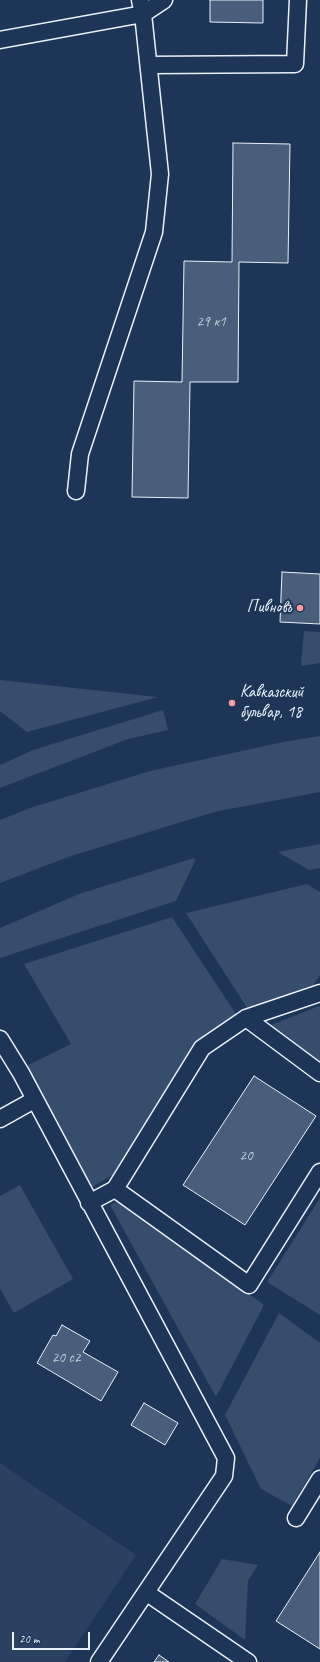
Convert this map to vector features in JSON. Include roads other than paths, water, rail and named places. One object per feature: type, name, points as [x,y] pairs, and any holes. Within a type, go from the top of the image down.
[{"type":"lane","points":[[0,40],[141,7],[164,0]]},
{"type":"lane","points":[[149,65],[295,64],[298,0]]},
{"type":"lane","points":[[76,491],[80,454],[154,232],[160,174],[149,65],[141,7]]},
{"type":"lane","points":[[89,1202],[115,1189],[202,1048],[246,1018],[320,993]]},
{"type":"lane","points":[[246,1018],[320,1073]]},
{"type":"lane","points":[[0,1038],[226,1458],[224,1476],[99,1662]]},
{"type":"lane","points":[[0,1119],[34,1100]]},
{"type":"lane","points":[[115,1189],[249,1285],[320,1172]]},
{"type":"lane","points":[[296,1518],[320,1479]]},
{"type":"lane","points":[[146,1593],[248,1662]]},
{"type":"place","name":"Пивновъ","points":[[300,608]]},
{"type":"place","name":"Кавказский бульвар, 18","points":[[232,703]]}]
